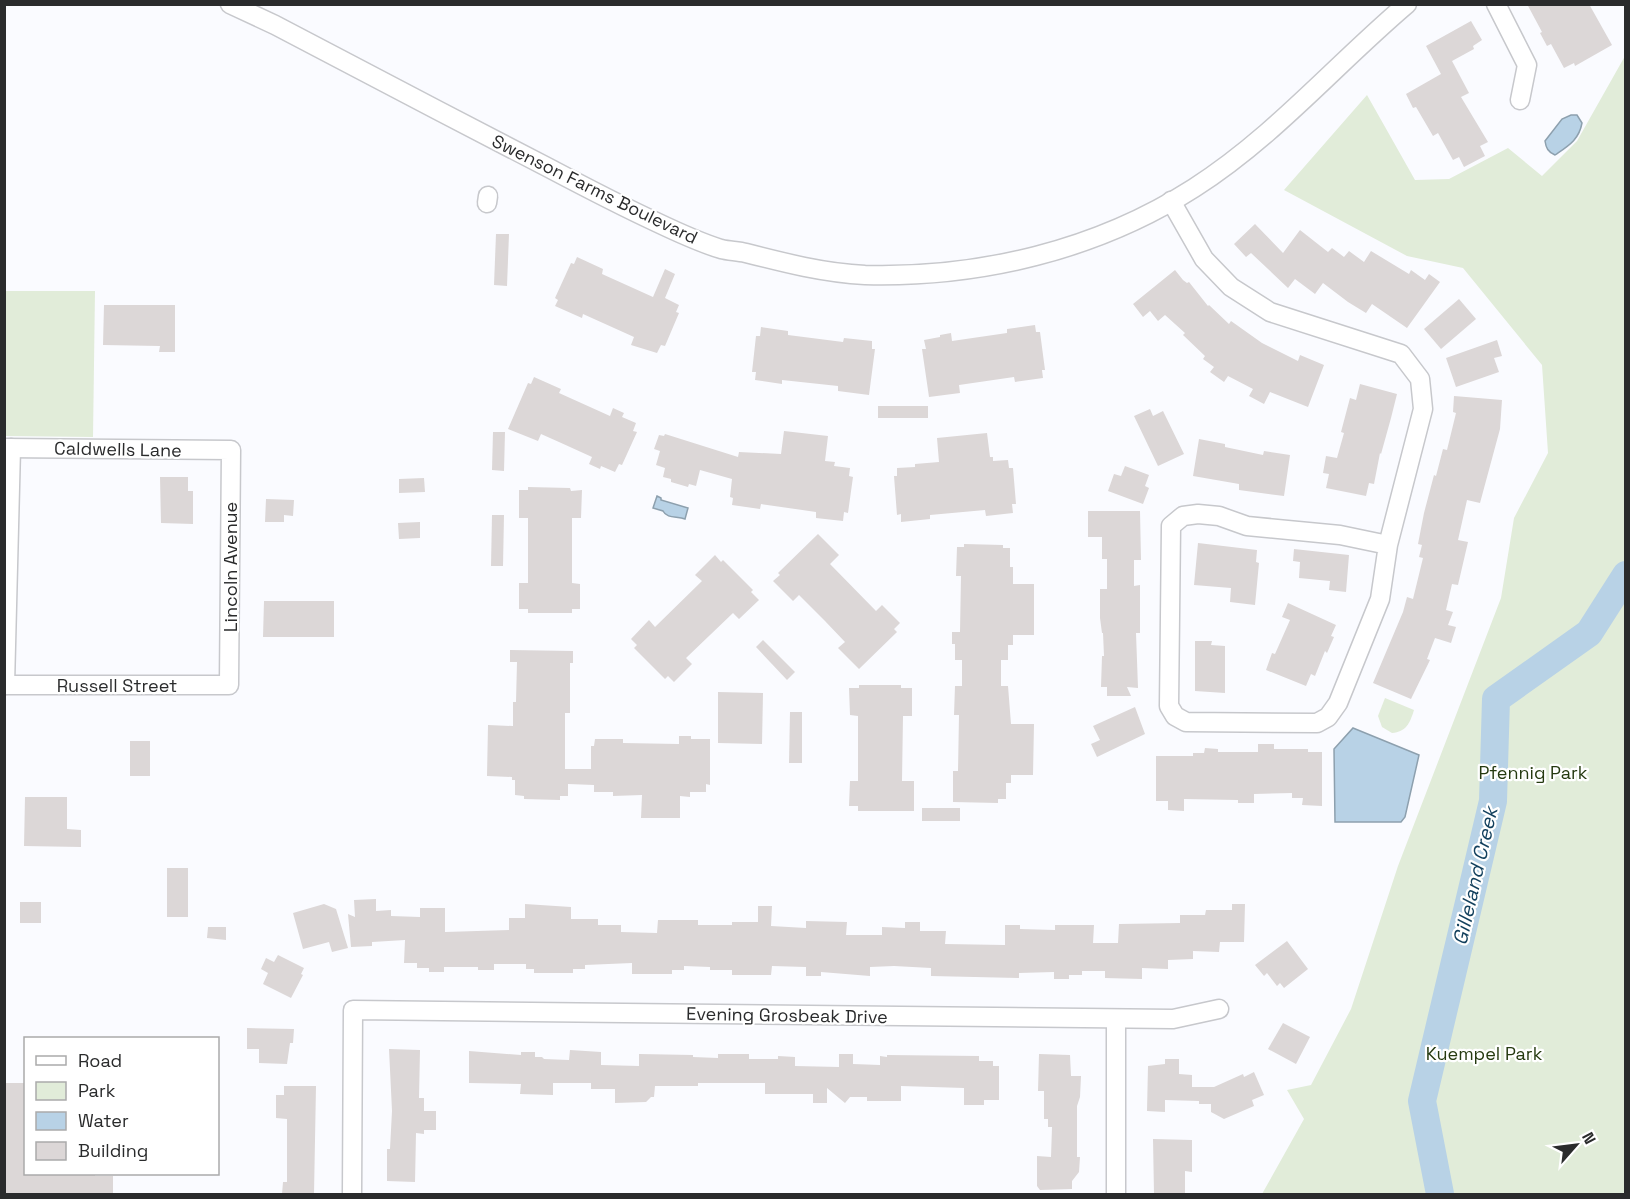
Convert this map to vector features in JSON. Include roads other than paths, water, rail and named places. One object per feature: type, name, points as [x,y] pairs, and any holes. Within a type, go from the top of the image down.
[{"type":"street","name":"Swenson Farms Boulevard","points":[[230,4],[275,25],[618,204],[694,239],[721,249],[804,268],[862,275],[952,272],[1008,264],[1075,244],[1171,201],[1228,164],[1263,137],[1376,30],[1407,4]]},
{"type":"street","points":[[1496,4],[1527,65],[1520,100]]},
{"type":"street","points":[[1171,201],[1204,259],[1231,287],[1270,312],[1401,354],[1420,379],[1423,409],[1388,545],[1380,599],[1338,703],[1328,717],[1317,723],[1186,722],[1175,716],[1169,706],[1172,526],[1183,516],[1198,513],[1219,516],[1247,526],[1340,535],[1388,545]]},
{"type":"street","points":[[5,685],[8,448]]},
{"type":"street","name":"Caldwells Lane","points":[[8,448],[231,450]]},
{"type":"street","name":"Lincoln Avenue","points":[[229,685],[231,450]]},
{"type":"street","name":"Russell Street","points":[[5,685],[229,685]]},
{"type":"street","name":"Evening Grosbeak Drive","points":[[352,1194],[353,1010],[1116,1019],[1173,1019],[1219,1010]]},
{"type":"street","points":[[1116,1019],[1116,1194]]},
{"type":"water","points":[[1577,115],[1582,123],[1581,129],[1572,142],[1555,155],[1548,150],[1545,141],[1562,119]]},
{"type":"water","points":[[657,496],[661,500],[688,508],[685,519],[670,516],[653,508]]},
{"type":"water","points":[[1353,728],[1419,755],[1405,817],[1401,822],[1335,822],[1334,749]]},
{"type":"waterway","name":"Gilleland Creek","points":[[1440,1194],[1422,1101],[1493,801],[1496,699],[1589,633],[1626,575]]},
{"type":"park label","name":"Pfennig Park","points":[[1533,772]]},
{"type":"park label","name":"Kuempel Park","points":[[1484,1053]]}]
